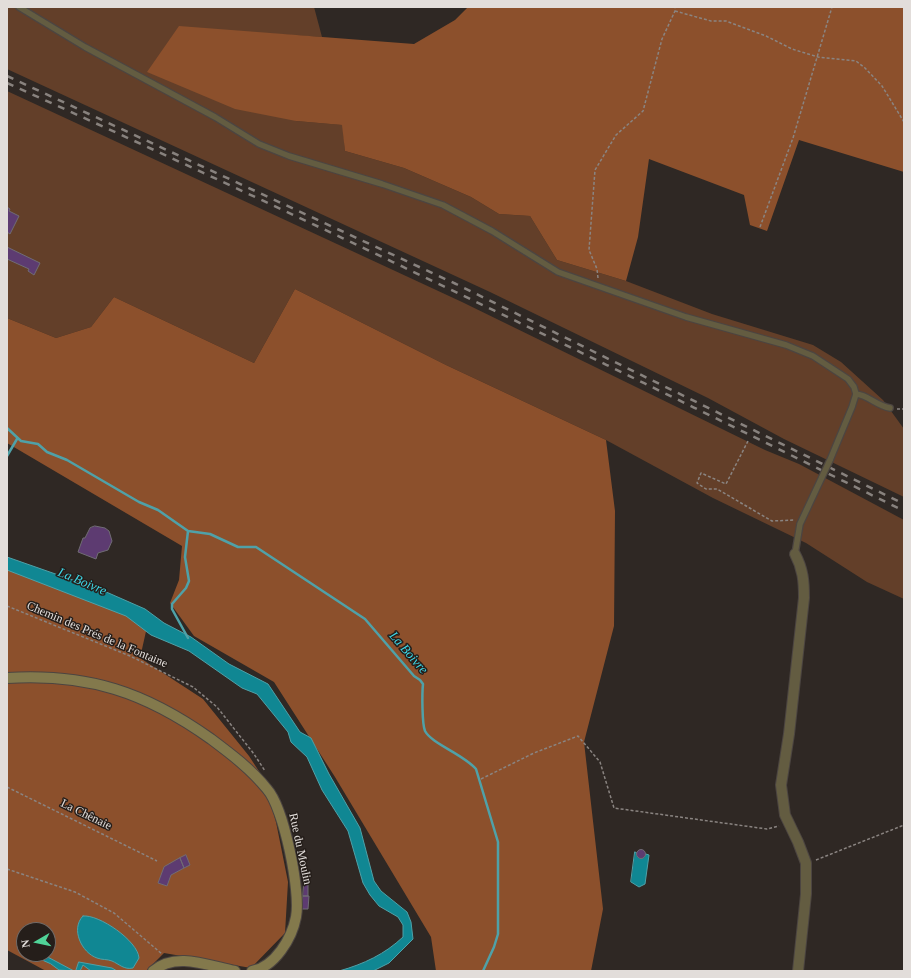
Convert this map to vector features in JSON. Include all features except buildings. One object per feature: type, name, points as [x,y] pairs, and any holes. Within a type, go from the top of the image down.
[{"type":"street","points":[[795,554],[801,566],[804,578],[804,598],[789,734],[781,785],[785,815],[806,863],[806,894],[798,971]]},
{"type":"street","name":"Rue du Moulin","points":[[7,678],[35,676],[95,683],[126,692],[151,702],[199,731],[236,758],[269,790],[278,810],[294,876],[297,899],[296,917],[289,937],[279,952],[262,968],[252,971]]},
{"type":"street","points":[[153,971],[162,964],[188,961],[235,971]]},
{"type":"lane","points":[[19,7],[86,47],[215,117],[259,144],[289,156],[369,180],[443,205],[492,231],[558,272],[686,317],[786,345],[813,356],[848,379],[854,387],[856,394],[830,460],[801,522],[795,554]]},
{"type":"lane","points":[[856,394],[862,395],[879,406],[890,408]]},
{"type":"path","points":[[598,286],[598,269],[589,250],[595,170],[616,135],[643,111],[662,39],[675,11],[675,7]]},
{"type":"path","points":[[760,227],[793,138],[832,7]]},
{"type":"path","points":[[675,11],[712,21],[726,21],[766,36],[792,49],[818,57],[856,61],[861,64],[882,86],[904,122]]},
{"type":"path","points":[[748,441],[726,484],[701,472],[697,483],[706,488],[717,489],[772,521],[796,520],[801,522]]},
{"type":"path","name":"Chemin des Prés de la Fontaine","points":[[7,606],[130,656],[193,687],[217,707],[254,754],[265,772]]},
{"type":"path","points":[[481,779],[534,753],[578,736],[600,762],[614,808],[767,829],[778,827],[785,815]]},
{"type":"path","name":"La Chênaie","points":[[7,786],[157,861]]},
{"type":"path","points":[[806,863],[904,825]]},
{"type":"path","points":[[7,869],[75,892],[114,913],[132,930],[154,946],[169,962]]},
{"type":"shaded area","points":[[7,7],[314,7],[322,37],[260,33],[296,121],[343,125],[345,151],[404,168],[471,197],[499,214],[530,216],[557,260],[626,281],[712,314],[813,345],[841,362],[883,400],[904,429],[904,497],[784,439],[708,398],[490,292],[7,69]]},
{"type":"shaded area","points":[[468,7],[904,7],[904,172],[799,140],[767,231],[750,225],[744,195],[649,159],[638,237],[626,281],[557,260],[530,216],[499,214],[471,197],[404,168],[345,151],[342,125],[296,121],[235,109],[147,72],[179,26],[414,44],[455,20]]},
{"type":"shaded area","points":[[7,91],[462,302],[765,450],[799,464],[904,520],[904,599],[867,582],[806,543],[713,498],[606,440],[446,365],[295,289],[254,363],[114,297],[91,327],[56,338],[7,318]]},
{"type":"shaded area","points":[[295,289],[446,365],[606,440],[615,511],[614,626],[584,742],[603,909],[591,971],[436,971],[431,937],[335,777],[274,682],[194,636],[170,603],[179,580],[182,546],[7,443],[7,318],[56,338],[91,327],[114,297],[254,363]]},
{"type":"shaded area","points":[[7,560],[149,618],[140,658],[203,699],[249,756],[264,779],[276,822],[288,882],[285,933],[251,968],[164,953],[146,971],[46,971],[29,962],[56,962],[56,922],[16,922],[16,955],[7,950]]},
{"type":"water","points":[[7,557],[104,591],[145,609],[164,623],[191,637],[229,664],[268,684],[300,732],[311,738],[329,774],[360,828],[374,881],[381,891],[407,912],[411,922],[413,939],[389,963],[373,971],[339,971],[365,962],[396,943],[403,937],[403,925],[398,917],[379,906],[370,895],[363,883],[348,831],[322,790],[307,757],[291,742],[288,732],[257,694],[242,688],[189,651],[151,635],[126,616],[7,570]]},
{"type":"water","points":[[635,852],[640,858],[643,858],[646,854],[649,855],[645,884],[639,887],[631,882]]},
{"type":"water","points":[[83,916],[98,919],[107,924],[117,930],[132,944],[137,951],[139,958],[133,968],[124,967],[112,961],[97,958],[87,951],[78,934],[79,921]]},
{"type":"water","points":[[56,961],[74,971],[59,970],[47,962]]},
{"type":"water","points":[[79,962],[112,968],[117,971],[91,971],[83,965],[80,971],[76,971]]},
{"type":"waterway","name":"La Boivre","points":[[7,428],[21,441],[38,444],[47,452],[67,460],[139,502],[158,510],[188,531],[210,534],[238,547],[256,547],[365,619],[414,676],[420,680],[423,684],[422,701],[425,731],[434,740],[464,759],[476,769],[498,842],[498,934],[483,971]]},
{"type":"waterway","name":"La Boivre","points":[[7,456],[17,439]]},
{"type":"waterway","name":"La Boivre","points":[[188,531],[185,557],[189,581],[186,588],[172,604],[172,609],[188,638]]},
{"type":"railway","points":[[7,76],[456,284],[904,504]]},
{"type":"railway","points":[[7,83],[345,239],[681,401],[904,511]]}]
